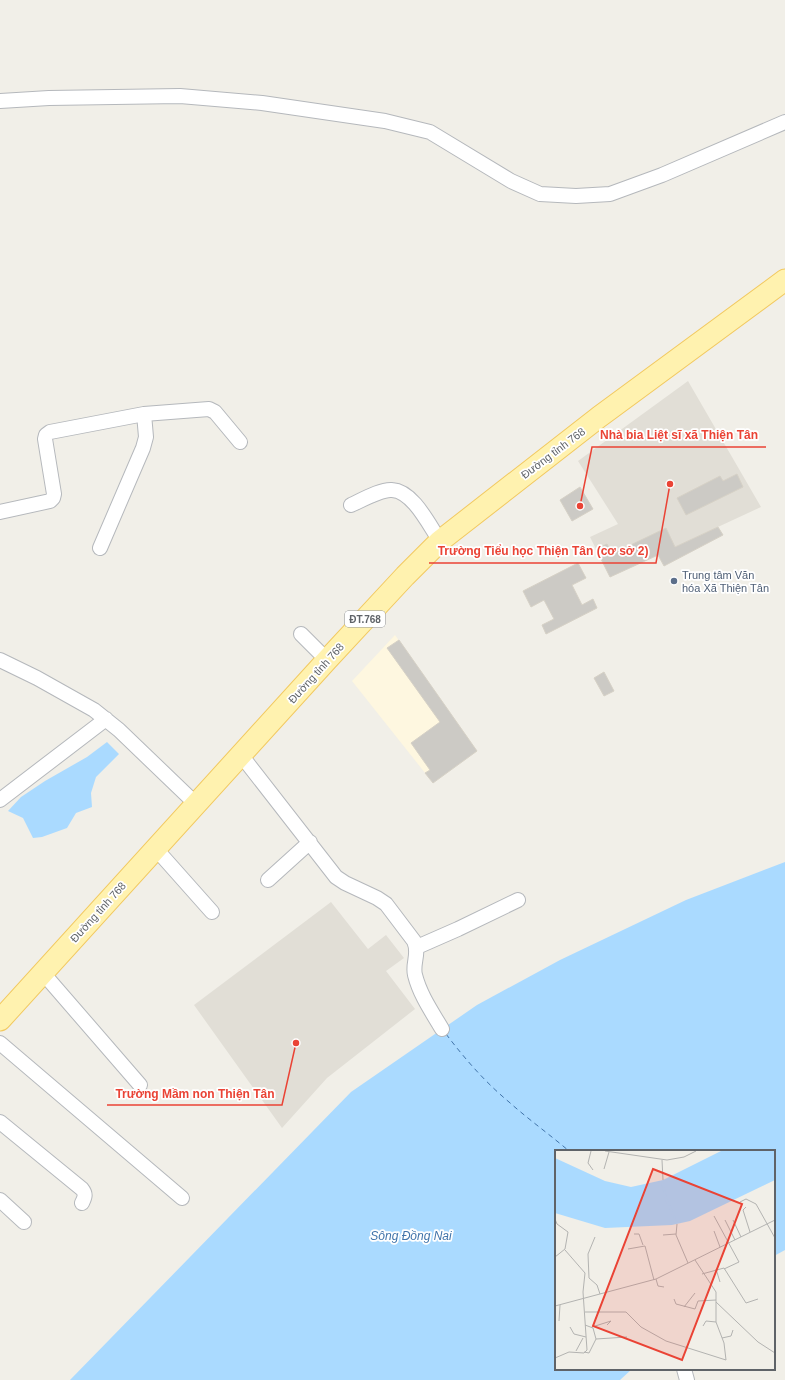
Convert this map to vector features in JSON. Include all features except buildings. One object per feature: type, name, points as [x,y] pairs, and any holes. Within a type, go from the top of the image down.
[{"type":"main road","name":"Đường tỉnh 768","points":[[0,1020],[404,576],[440,541],[605,413],[785,280]]},
{"type":"street","points":[[0,101],[49,98],[180,96],[262,103],[385,121],[430,132],[512,181],[540,194],[576,196],[610,194],[662,175],[785,122]]},
{"type":"street","points":[[0,512],[50,501],[53,498],[54,494],[45,439],[46,435],[50,432],[144,414],[209,409],[219,417],[240,442]]},
{"type":"street","points":[[100,548],[143,448],[146,437],[144,414]]},
{"type":"street","points":[[351,505],[378,493],[392,490],[404,493],[413,502],[440,541]]},
{"type":"street","points":[[300,634],[328,660]]},
{"type":"street","points":[[0,660],[37,678],[94,710],[119,730],[196,804]]},
{"type":"street","points":[[2,794],[106,719]]},
{"type":"street","points":[[241,755],[336,876],[345,883],[377,898],[386,904],[414,941],[417,947],[415,975],[422,993],[442,1029]]},
{"type":"street","points":[[268,880],[310,842]]},
{"type":"street","points":[[156,848],[212,912]]},
{"type":"street","points":[[417,947],[518,900]]},
{"type":"street","points":[[43,973],[140,1085]]},
{"type":"street","points":[[0,1043],[182,1198]]},
{"type":"street","points":[[0,1122],[82,1189],[85,1193],[85,1198],[82,1203]]},
{"type":"street","points":[[0,1200],[24,1222]]},
{"type":"street","points":[[684,1370],[687,1380]]},
{"type":"shaded area","points":[[688,381],[761,507],[610,577],[590,537],[618,524],[578,461]]},
{"type":"shaded area","points":[[395,635],[477,751],[433,783],[352,681]]},
{"type":"shaded area","points":[[331,902],[368,949],[386,935],[404,958],[386,971],[415,1009],[327,1078],[282,1128],[194,1005]]},
{"type":"water","points":[[107,742],[119,754],[96,777],[91,793],[92,807],[76,813],[67,828],[42,837],[33,838],[23,818],[8,811],[21,797],[45,781],[87,757]]},
{"type":"water","name":"Sông Đồng Nai","points":[[785,862],[785,1250],[775,1255],[775,1150],[555,1150],[555,1370],[631,1370],[620,1380],[70,1380],[351,1092],[477,1005],[560,960],[686,900]]},
{"type":"ferry route","points":[[446,1034],[468,1061],[492,1086],[516,1108],[568,1150]]},
{"type":"place","name":"Trường Tiểu học Thiện Tân (cơ sở 2)","points":[[670,484]]},
{"type":"place","name":"Nhà bia Liệt sĩ xã Thiện Tân","points":[[580,506]]},
{"type":"place","name":"Trung tâm Văn hóa Xã Thiện Tân","points":[[674,581]]},
{"type":"place","name":"Trường Mầm non Thiện Tân","points":[[296,1043]]}]
